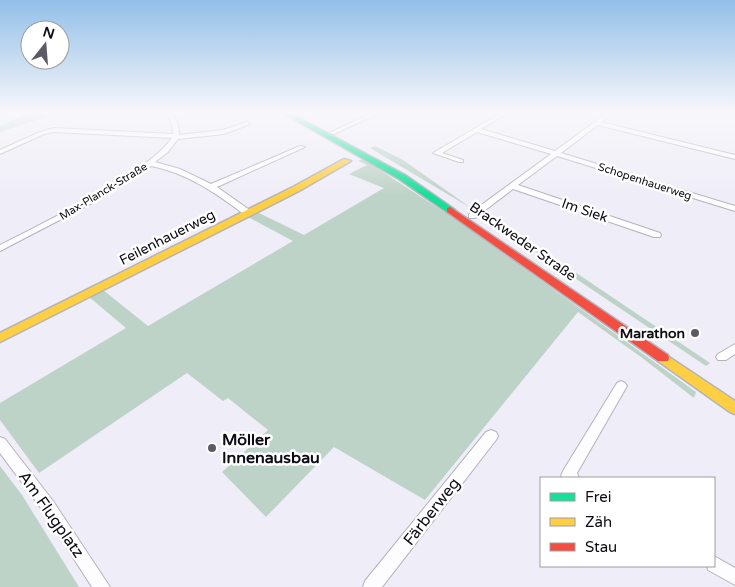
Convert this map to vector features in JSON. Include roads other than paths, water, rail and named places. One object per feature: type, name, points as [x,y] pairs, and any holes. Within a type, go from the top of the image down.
[{"type":"main road","name":"Brackweder Straße","points":[[336,140],[402,177],[735,408]]},
{"type":"main road","name":"Brackweder Straße","points":[[347,140],[408,174],[472,216],[735,397]]},
{"type":"main road","name":"Feilenhauerweg","points":[[0,338],[347,161]]},
{"type":"street","points":[[0,152],[26,140]]},
{"type":"street","name":"Max-Planck-Straße","points":[[0,248],[96,198],[165,151],[173,140]]},
{"type":"street","points":[[458,140],[436,153],[461,161]]},
{"type":"street","name":"Schopenhauerweg","points":[[512,140],[735,209]]},
{"type":"street","points":[[472,216],[573,140]]},
{"type":"street","points":[[667,140],[735,157]]},
{"type":"street","points":[[213,186],[302,147]]},
{"type":"street","points":[[149,163],[187,174],[213,186],[248,213]]},
{"type":"street","name":"Im Siek","points":[[513,186],[657,235]]},
{"type":"street","points":[[722,357],[735,348]]},
{"type":"street","points":[[570,477],[568,476],[621,386]]},
{"type":"street","name":"Färberweg","points":[[371,587],[491,436]]},
{"type":"street","name":"Am Flugplatz","points":[[0,443],[48,506],[102,587]]},
{"type":"street","points":[[715,565],[735,577]]},
{"type":"place","name":"Marathon","points":[[695,333]]},
{"type":"place","name":"Möller Innenausbau","points":[[212,448]]}]
